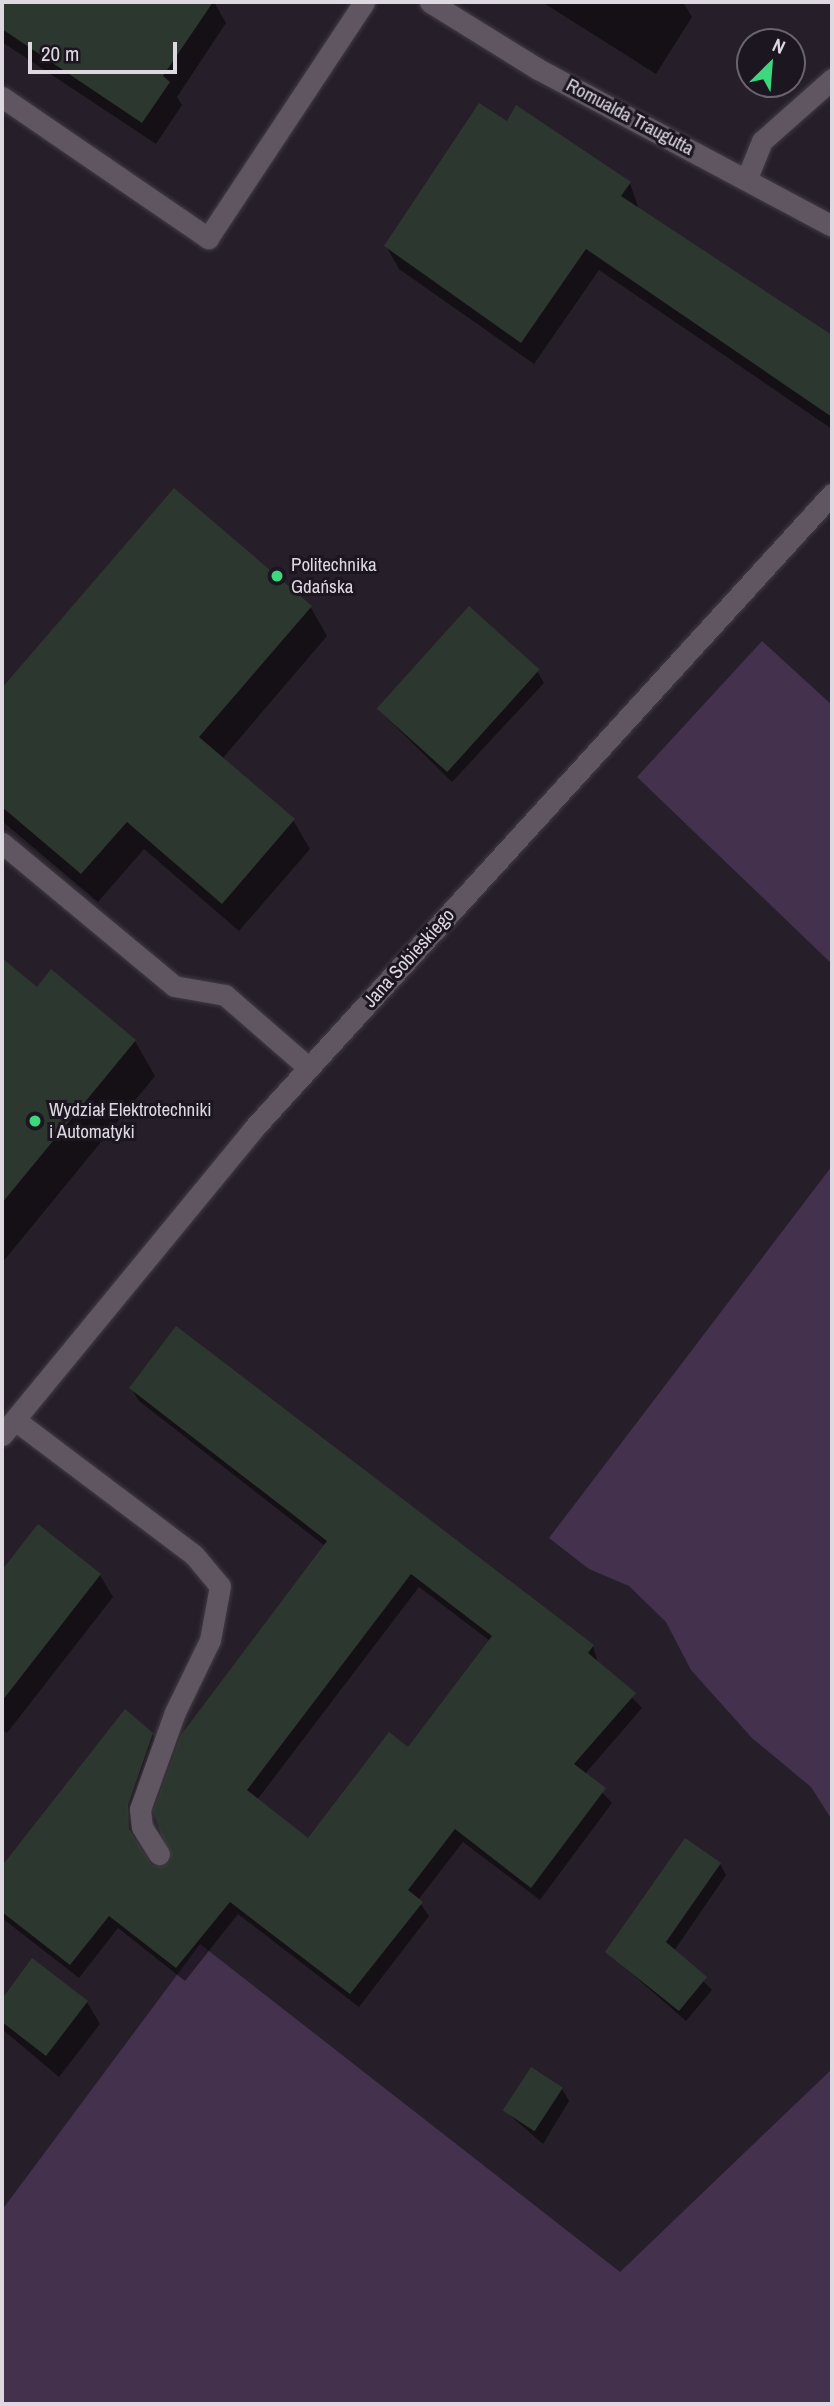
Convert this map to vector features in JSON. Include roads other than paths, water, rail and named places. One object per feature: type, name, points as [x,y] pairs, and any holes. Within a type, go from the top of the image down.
[{"type":"main road","points":[[2,97],[208,238],[364,2]]},
{"type":"main road","name":"Romualda Traugutta","points":[[430,2],[538,69],[747,178],[832,226]]},
{"type":"main road","points":[[747,178],[762,141],[832,79]]},
{"type":"main road","name":"Jana Sobieskiego","points":[[8,1427],[309,1068],[832,494]]},
{"type":"main road","points":[[2,843],[174,986],[225,995],[309,1068]]},
{"type":"main road","points":[[8,1427],[194,1555],[220,1586],[210,1640],[175,1712],[140,1809],[142,1827],[159,1854]]},
{"type":"place","name":"Politechnika Gdańska","points":[[277,576]]},
{"type":"place","name":"Wydział Elektrotechniki i Automatyki","points":[[35,1121]]}]
